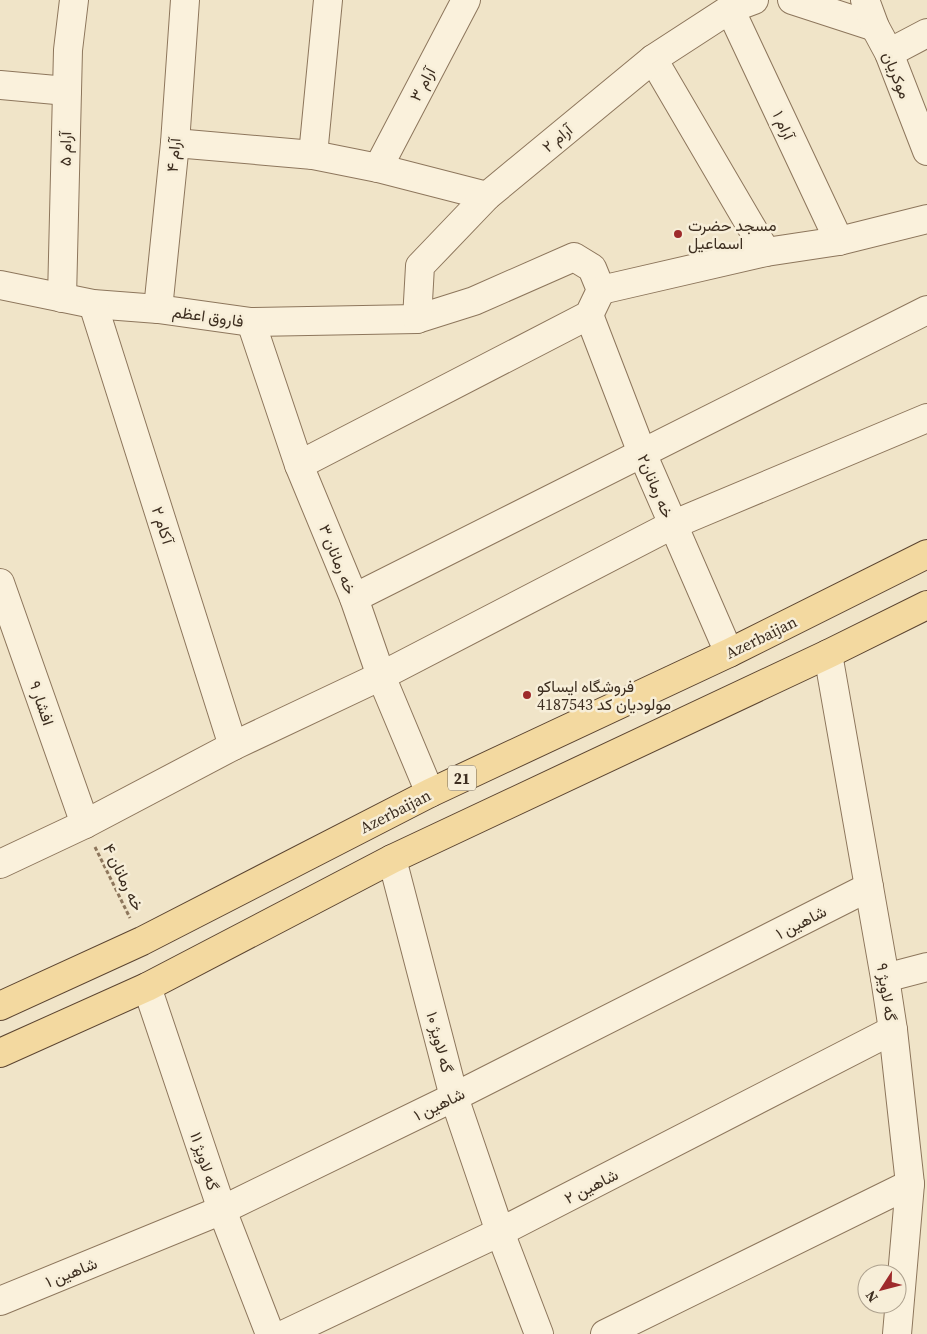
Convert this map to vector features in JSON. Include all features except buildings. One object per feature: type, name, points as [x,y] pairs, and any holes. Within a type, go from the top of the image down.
[{"type":"main road","name":"Azerbaijan","points":[[0,1006],[142,941],[430,793],[729,653],[927,554]]},
{"type":"main road","points":[[0,1053],[147,986],[392,859],[828,654],[927,605]]},
{"type":"street","name":"آرام ۵","points":[[62,298],[68,50],[74,0]]},
{"type":"street","name":"آرام ۴","points":[[158,309],[175,143],[185,0]]},
{"type":"street","points":[[313,156],[328,0]]},
{"type":"street","name":"آرام ۳","points":[[378,168],[466,0]]},
{"type":"street","points":[[792,0],[875,27]]},
{"type":"street","name":"موکریان","points":[[866,0],[875,27],[888,53],[927,151]]},
{"type":"street","name":"آرام ۲","points":[[417,319],[420,266],[487,196],[653,59],[742,4]]},
{"type":"street","name":"آرام ۱","points":[[742,4],[839,241]]},
{"type":"street","points":[[888,53],[927,33]]},
{"type":"street","points":[[653,59],[766,252]]},
{"type":"street","points":[[0,85],[67,91]]},
{"type":"street","points":[[175,143],[313,156],[378,168],[487,196]]},
{"type":"street","points":[[299,465],[589,315],[601,290],[766,252],[839,241],[927,219]]},
{"type":"street","name":"فاروق اعظم","points":[[0,285],[93,304],[158,309],[251,322],[417,319],[474,301],[574,257],[592,268],[601,290]]},
{"type":"street","name":"آکام ۲","points":[[93,304],[233,746]]},
{"type":"street","points":[[354,598],[927,310]]},
{"type":"street","name":"خه رمانان۲","points":[[589,315],[642,453],[729,653]]},
{"type":"street","name":"خه رمانان ۳","points":[[251,322],[299,465],[354,598],[381,676],[430,793]]},
{"type":"street","points":[[0,864],[85,824],[233,746],[381,676],[672,525],[927,418]]},
{"type":"street","name":"افشار ۹","points":[[0,583],[85,824]]},
{"type":"street","name":"گه لاویژ ۹","points":[[828,654],[886,978],[893,1030],[915,1120],[897,1334]]},
{"type":"street","name":"گه لاویژ ۱۰","points":[[392,859],[454,1097],[500,1232],[539,1334]]},
{"type":"street","name":"شاهین ۱","points":[[0,1302],[222,1210],[454,1097],[869,887]]},
{"type":"street","points":[[886,978],[927,967]]},
{"type":"street","name":"گه لاویژ ۱۱","points":[[147,986],[222,1210],[270,1334]]},
{"type":"street","name":"شاهین ۲","points":[[284,1334],[500,1232],[893,1030]]},
{"type":"street","points":[[605,1334],[910,1184]]},
{"type":"path","name":"خه رمانان ۴","points":[[85,824],[142,941]]},
{"type":"place","name":"مسجد حضرت اسماعیل","points":[[678,234]]},
{"type":"place","name":"فروشگاە ایساکو مولودیان کد 4187543","points":[[527,695]]}]
